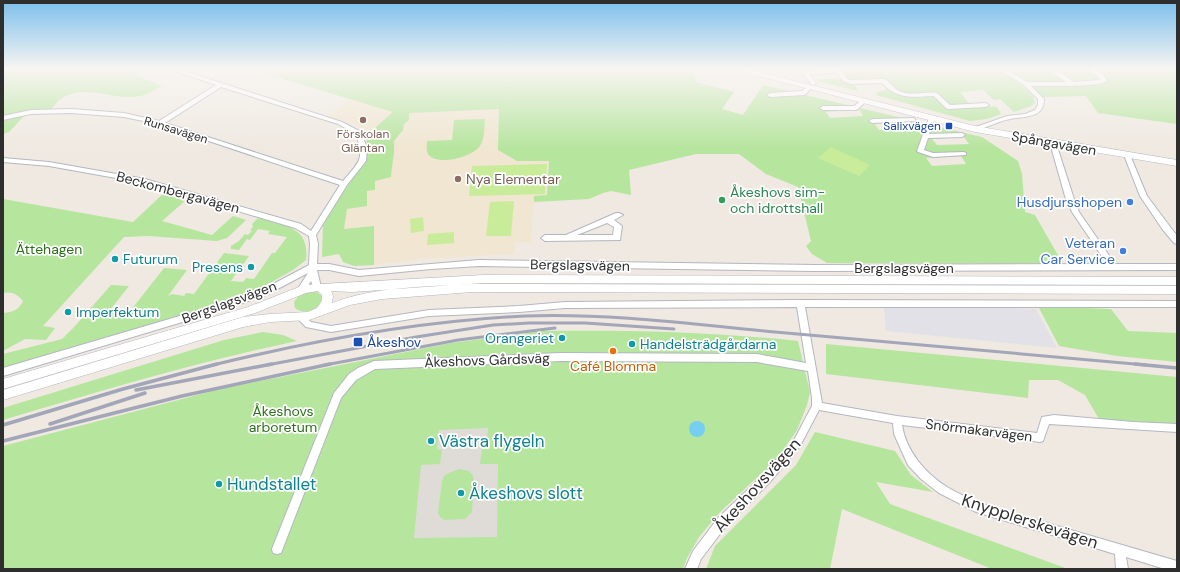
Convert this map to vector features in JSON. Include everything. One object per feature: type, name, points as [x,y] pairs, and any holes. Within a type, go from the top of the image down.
[{"type":"main road","name":"Spångavägen","points":[[845,96],[975,129],[1177,163]]},
{"type":"main road","name":"Bergslagsvägen","points":[[3,384],[251,310],[309,288],[359,287],[424,281],[484,279],[1177,281]]},
{"type":"main road","points":[[319,288],[327,292],[328,298],[327,305],[320,312]]},
{"type":"main road","name":"Bergslagsvägen","points":[[3,395],[224,327],[262,318],[297,317],[320,312],[349,301],[382,295],[472,288],[1177,290]]},
{"type":"main road","name":"Bergslagsvägen","points":[[297,317],[289,310],[288,306],[291,298],[299,291]]},
{"type":"street","points":[[160,123],[203,96]]},
{"type":"street","points":[[255,96],[340,122],[359,134],[364,148],[362,161],[344,184],[312,235],[314,244],[313,270],[319,288]]},
{"type":"street","points":[[937,96],[948,107],[986,105]]},
{"type":"street","points":[[975,129],[1009,117],[1026,116],[1037,111],[1041,105],[1041,99],[1038,96]]},
{"type":"street","points":[[822,108],[856,108],[862,101]]},
{"type":"street","name":"Runsavägen","points":[[3,118],[31,112],[71,110],[124,115],[160,123],[344,184]]},
{"type":"street","points":[[932,118],[920,151],[933,155],[964,154]]},
{"type":"street","points":[[872,122],[913,120]]},
{"type":"street","points":[[925,136],[962,135]]},
{"type":"street","points":[[1053,143],[1069,196],[1076,212],[1113,267]]},
{"type":"street","points":[[1127,155],[1144,196],[1177,241]]},
{"type":"street","name":"Beckombergavägen","points":[[3,160],[49,164],[145,181],[298,226],[312,235]]},
{"type":"street","name":"Bergslagsvägen","points":[[565,238],[619,215]]},
{"type":"street","name":"Bergslagsvägen","points":[[545,238],[617,238],[618,226],[608,220]]},
{"type":"street","name":"Bergslagsvägen","points":[[3,372],[226,306],[265,292],[313,270],[329,267],[359,273],[479,263],[814,268],[1177,267]]},
{"type":"street","points":[[299,291],[313,270]]},
{"type":"street","points":[[297,317],[309,325],[318,328],[331,329],[429,312],[519,309],[565,305],[800,303],[1177,304]]},
{"type":"street","points":[[800,303],[812,368],[817,406]]},
{"type":"street","points":[[318,328],[320,312]]},
{"type":"street","name":"Åkeshovs Gårdsväg","points":[[277,549],[337,396],[349,379],[357,372],[374,365],[561,357],[757,358],[812,368]]},
{"type":"street","name":"Snörmakarvägen","points":[[817,406],[897,420],[1040,438],[1045,420],[1054,419],[1133,426],[1177,428]]},
{"type":"street","name":"Åkeshovsvägen","points":[[691,569],[697,555],[722,522],[766,479],[797,443],[817,406]]},
{"type":"street","name":"Knypplerskevägen","points":[[897,420],[899,434],[912,462],[925,476],[943,490],[976,507],[1021,519],[1120,551],[1177,567]]},
{"type":"street","points":[[1120,551],[1122,569]]},
{"type":"shaded area","name":"Förskolan Gläntan","points":[[351,99],[393,112],[367,135],[356,125],[328,116]]},
{"type":"shaded area","name":"Nya Elementar","points":[[499,109],[517,161],[549,161],[547,195],[534,196],[531,242],[515,242],[514,254],[419,259],[374,265],[374,226],[344,229],[347,209],[367,206],[367,191],[399,113]]},
{"type":"shaded area","points":[[959,306],[1036,309],[1057,348],[886,331],[884,307]]},
{"type":"shaded area","points":[[488,428],[486,449],[482,449],[480,464],[498,464],[497,537],[414,538],[421,465],[440,464],[442,450],[437,449],[439,430]],"holes":[[[460,469],[469,471],[473,475],[474,480],[472,512],[465,519],[444,520],[438,513],[444,476]]]},
{"type":"green space","points":[[3,96],[68,96],[61,99],[51,109],[32,110],[3,117]]},
{"type":"green space","points":[[118,96],[141,96],[129,97]]},
{"type":"green space","points":[[339,96],[731,96],[722,109],[743,115],[756,96],[808,96],[982,137],[1018,161],[1022,174],[1025,212],[1035,215],[1063,264],[827,263],[812,254],[806,246],[811,241],[798,187],[766,174],[739,154],[696,154],[629,170],[631,195],[611,191],[589,199],[534,202],[534,196],[547,195],[549,161],[517,161],[498,150],[499,109],[409,113],[409,120],[404,124],[403,130],[394,141],[391,177],[375,181],[375,190],[367,191],[367,206],[347,209],[344,229],[374,226],[374,265],[354,266],[343,262],[339,254],[322,257],[323,223],[363,163],[366,153],[367,135],[393,112]],"holes":[[[859,109],[863,116],[830,118],[826,112]],[[908,122],[912,129],[879,130],[875,124]],[[964,137],[969,144],[937,145],[932,139]],[[961,156],[966,164],[932,166],[926,158]]]},
{"type":"green space","points":[[879,96],[963,96],[970,105],[997,107],[1001,114],[987,119],[970,121]]},
{"type":"green space","points":[[989,96],[1033,96],[1035,103],[1014,112],[1000,99],[994,100]]},
{"type":"green space","points":[[1041,96],[1177,96],[1177,124],[1098,113],[1086,96],[1042,97]]},
{"type":"green space","points":[[26,114],[9,132],[3,134],[3,121]]},
{"type":"green space","points":[[485,119],[484,135],[481,144],[471,153],[456,159],[447,160],[439,160],[428,154],[427,141],[452,140],[454,120]]},
{"type":"green space","points":[[831,147],[870,165],[859,176],[818,158]]},
{"type":"green space","points":[[547,164],[545,194],[469,196],[472,166]]},
{"type":"green space","name":"Ättehagen","points":[[163,194],[185,201],[162,221],[212,235],[233,216],[246,220],[227,238],[217,241],[148,236],[124,237],[43,326],[55,328],[46,340],[25,339],[3,351],[3,313],[10,312],[20,307],[23,301],[19,297],[9,292],[3,293],[3,199],[133,222]]},
{"type":"green space","points":[[514,201],[511,236],[486,236],[490,202]]},
{"type":"green space","points":[[423,217],[424,231],[411,233],[410,219]]},
{"type":"green space","points":[[258,218],[286,226],[299,234],[304,240],[306,260],[293,270],[247,296],[3,368],[3,354],[62,339],[111,285],[129,286],[110,310],[131,310],[164,268],[187,270],[168,296],[172,294],[184,296],[186,293],[194,294],[224,253],[249,256],[231,281],[243,282],[246,278],[254,279],[272,253],[275,253],[287,237],[268,234],[270,231],[258,229],[250,240],[247,239],[239,250],[231,249],[231,246],[239,241],[245,234],[248,235],[252,231],[250,230],[253,227],[252,224]]},
{"type":"green space","points":[[454,232],[454,243],[427,245],[428,234]]},
{"type":"green space","points":[[316,291],[321,295],[321,300],[316,307],[308,311],[295,308],[294,302],[299,295]]},
{"type":"green space","points":[[1038,306],[1111,309],[1128,331],[1177,333],[1177,362],[1117,356],[1059,346]]},
{"type":"green space","name":"Åkeshovs arboretum","points":[[543,331],[670,332],[798,341],[810,392],[807,405],[797,430],[778,458],[720,512],[699,537],[687,558],[683,569],[3,569],[3,446],[220,389],[451,343]]},
{"type":"green space","points":[[263,332],[283,335],[297,341],[223,358],[3,420],[3,408],[224,340]]},
{"type":"green space","points":[[826,344],[1177,377],[1177,423],[1163,424],[1099,419],[1085,395],[1058,380],[1029,380],[1028,398],[826,374]]},
{"type":"green space","points":[[815,432],[895,451],[911,475],[933,492],[876,482],[890,504],[1068,569],[992,569],[842,509],[830,569],[706,569],[715,546],[796,465]]},
{"type":"water","points":[[697,421],[703,423],[705,429],[703,435],[697,437],[691,435],[689,429],[691,423]]},
{"type":"railway","points":[[215,364],[329,340],[407,327],[446,322],[556,315],[650,320],[1138,364]]},
{"type":"railway","points":[[267,365],[416,337],[493,325],[529,323],[585,323],[674,329]]},
{"type":"railway","points":[[328,364],[458,340],[555,328]]},
{"type":"railway","points":[[3,425],[123,389],[215,364]]},
{"type":"railway","points":[[136,390],[272,364]]},
{"type":"railway","points":[[3,441],[182,396],[328,364]]},
{"type":"railway","points":[[1138,364],[1146,365]]},
{"type":"railway","points":[[1138,364],[1177,368]]},
{"type":"railway","points":[[50,424],[145,393]]},
{"type":"place","name":"Förskolan Gläntan","points":[[363,120]]},
{"type":"place","name":"Salixvägen","points":[[949,126]]},
{"type":"place","name":"Nya Elementar","points":[[458,179]]},
{"type":"place","name":"Åkeshovs sim- och idrottshall","points":[[722,200]]},
{"type":"place","name":"Husdjursshopen","points":[[1130,202]]},
{"type":"place","name":"Veteran Car Service","points":[[1123,251]]},
{"type":"place","name":"Futurum","points":[[115,259]]},
{"type":"place","name":"Presens","points":[[251,267]]},
{"type":"place","name":"Imperfektum","points":[[68,312]]},
{"type":"place","name":"Orangeriet","points":[[562,338]]},
{"type":"place","name":"Åkeshov","points":[[358,342]]},
{"type":"place","name":"Handelsträdgårdarna","points":[[632,344]]},
{"type":"place","name":"Café Blomma","points":[[613,351]]},
{"type":"place","name":"Västra flygeln","points":[[431,441]]},
{"type":"place","name":"Hundstallet","points":[[219,484]]},
{"type":"place","name":"Åkeshovs slott","points":[[461,493]]}]
